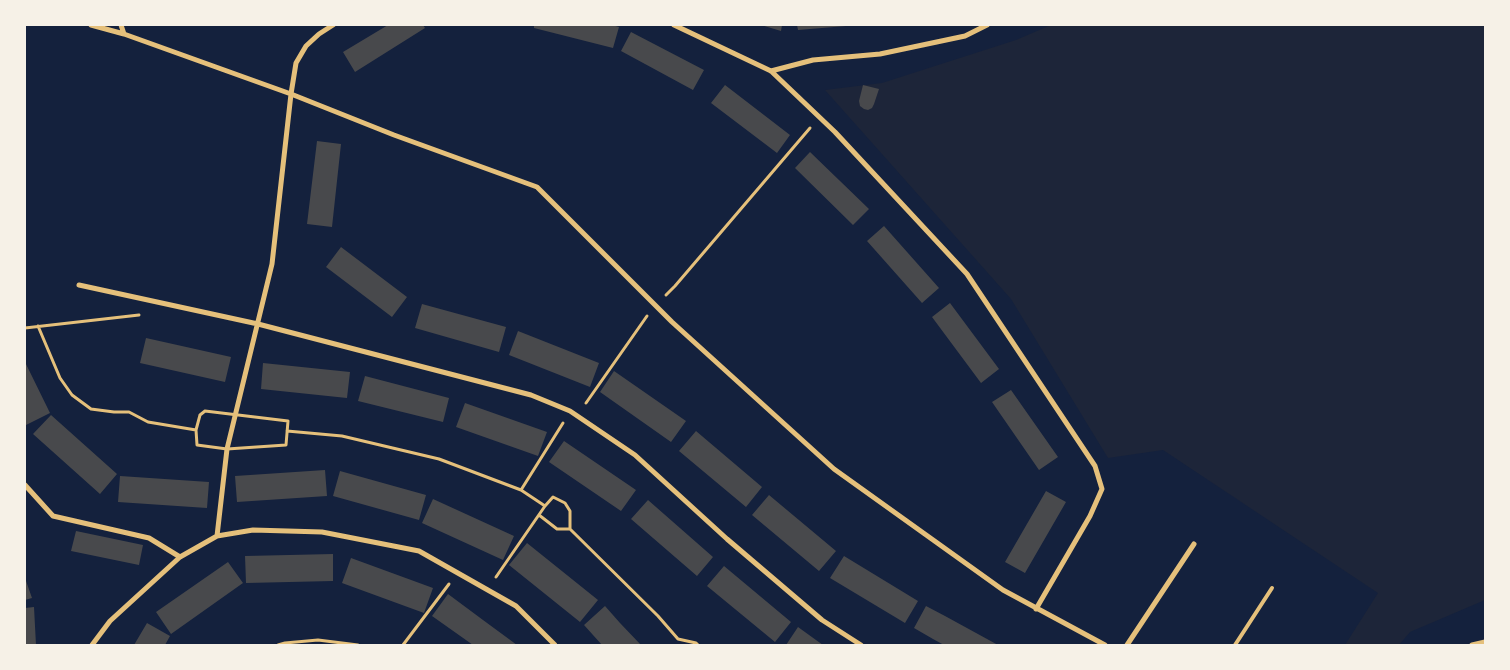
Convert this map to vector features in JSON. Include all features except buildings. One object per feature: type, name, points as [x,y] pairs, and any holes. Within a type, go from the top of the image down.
[{"type":"street","points":[[91,25],[124,34],[291,94],[394,135],[537,187],[655,304],[834,470],[1003,590],[1104,645]]},
{"type":"street","points":[[121,25],[124,34]]},
{"type":"street","points":[[217,536],[227,449],[272,264],[296,63],[306,46],[333,25]]},
{"type":"street","points":[[674,25],[771,71],[835,132],[968,274],[1095,466],[1102,489],[1090,516],[1036,609]]},
{"type":"street","points":[[771,71],[812,60],[880,54],[965,36],[987,25]]},
{"type":"street","points":[[79,286],[258,324],[532,395],[570,411],[634,455],[727,539],[822,620],[861,645]]},
{"type":"street","points":[[25,485],[53,516],[149,538],[180,557]]},
{"type":"street","points":[[92,645],[110,621],[180,557],[217,536],[253,530],[322,532],[419,551],[516,606],[555,645]]},
{"type":"street","points":[[1127,645],[1194,544]]},
{"type":"street","points":[[1472,645],[1485,642]]},
{"type":"lane","points":[[1235,645],[1272,588]]},
{"type":"path","points":[[520,490],[570,411],[586,403],[655,304],[682,279],[819,118]]},
{"type":"path","points":[[25,328],[138,315],[166,304]]},
{"type":"path","points":[[38,326],[60,378],[72,395],[91,409],[129,412],[148,422],[196,430]]},
{"type":"path","points":[[287,431],[342,436],[439,459],[520,490],[545,506]]},
{"type":"path","points":[[487,590],[553,497],[565,503],[570,511],[570,529]]},
{"type":"path","points":[[539,515],[556,529],[570,529],[658,616],[678,639],[696,642],[698,645]]},
{"type":"path","points":[[403,645],[457,573]]},
{"type":"path","points":[[278,645],[318,640],[358,645]]},
{"type":"shaded area","points":[[1051,25],[1485,25],[1485,600],[1410,632],[1399,645],[1345,645],[1378,593],[1163,450],[1108,458],[1011,299],[825,90],[882,83],[1016,40]]}]
